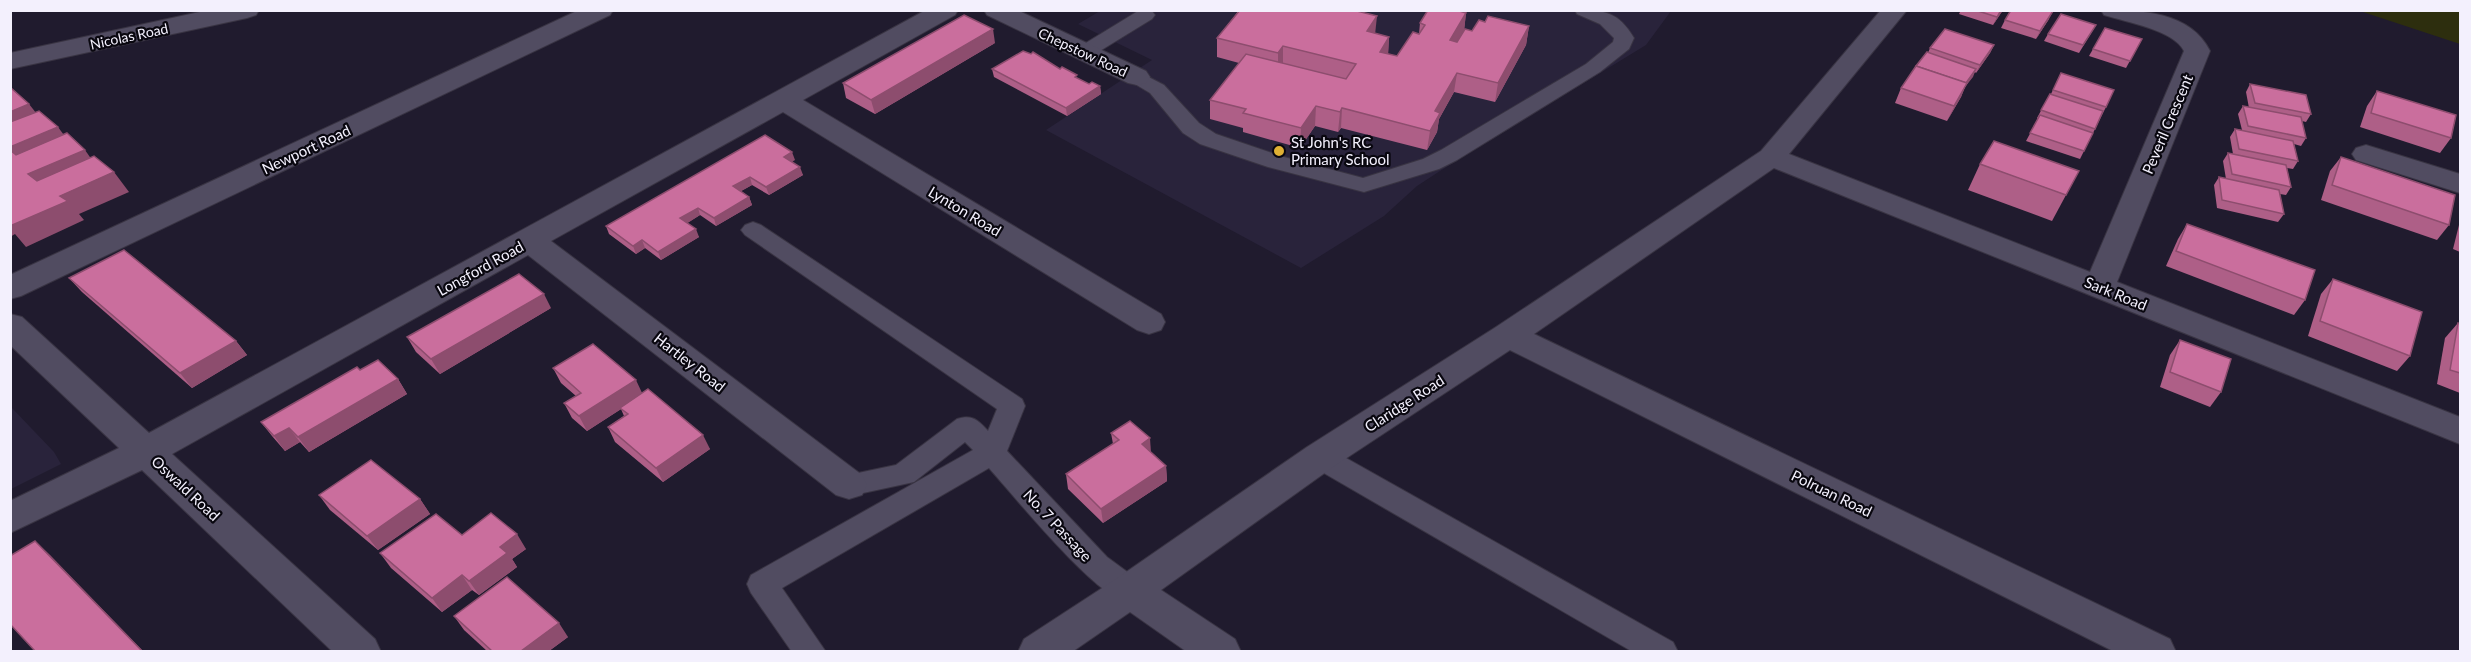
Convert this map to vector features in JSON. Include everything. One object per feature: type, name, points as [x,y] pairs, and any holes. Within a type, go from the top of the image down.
[{"type":"street","name":"Nicolas Road","points":[[10,61],[247,10]]},
{"type":"street","name":"Newport Road","points":[[10,288],[601,10]]},
{"type":"street","name":"Longford Road","points":[[10,518],[147,451],[946,10]]},
{"type":"street","name":"Chepstow Road","points":[[996,10],[1137,77]]},
{"type":"street","points":[[1771,157],[1895,10]]},
{"type":"street","name":"Peveril Crescent","points":[[2100,287],[2197,51],[2196,44],[2181,32],[2113,10]]},
{"type":"street","name":"Lynton Road","points":[[782,99],[1149,322]]},
{"type":"street","points":[[2366,154],[2460,184]]},
{"type":"street","name":"Sark Road","points":[[1771,157],[2460,431]]},
{"type":"street","name":"Claridge Road","points":[[1038,651],[1130,591],[1320,457],[1508,335],[1771,157]]},
{"type":"street","name":"Hartley Road","points":[[529,240],[849,485]]},
{"type":"street","name":"Oswald Road","points":[[10,325],[361,651]]},
{"type":"street","name":"Polruan Road","points":[[1508,335],[2156,651]]},
{"type":"street","points":[[1130,591],[1221,651]]},
{"type":"lane","points":[[1137,77],[1157,89],[1185,122],[1208,139],[1276,162],[1364,184],[1431,164],[1449,155],[1593,68],[1622,45],[1624,38],[1620,30],[1601,17],[1584,10]]},
{"type":"lane","points":[[1083,53],[1145,15]]},
{"type":"lane","points":[[753,230],[1012,406],[992,453],[762,584],[810,651]]},
{"type":"lane","name":"No. 7 Passage","points":[[849,485],[904,474],[967,426],[1096,566],[1130,591]]},
{"type":"lane","points":[[1320,457],[1623,642],[1662,651]]},
{"type":"shaded area","name":"St John's RC Primary School","points":[[1100,11],[1671,11],[1646,45],[1440,171],[1417,186],[1384,216],[1301,268],[1046,130],[1152,60],[1078,24]]},
{"type":"shaded area","points":[[2360,11],[2460,11],[2460,44]]},
{"type":"shaded area","points":[[11,407],[54,452],[61,464],[11,489]]},
{"type":"building","points":[[1240,10],[1353,10],[1377,16],[1367,31],[1389,37],[1380,52],[1397,56],[1413,32],[1419,34],[1425,25],[1420,23],[1428,10],[1456,10],[1466,13],[1450,40],[1457,42],[1465,29],[1472,31],[1479,20],[1485,22],[1488,16],[1529,26],[1498,83],[1457,73],[1435,111],[1440,113],[1430,131],[1342,108],[1340,112],[1316,106],[1301,128],[1243,113],[1246,109],[1210,100],[1246,54],[1346,79],[1356,64],[1283,46],[1278,53],[1217,38]]},
{"type":"building","points":[[1975,10],[2001,10],[1997,17]]},
{"type":"building","points":[[2011,10],[2053,11],[2040,31],[2005,20]]},
{"type":"building","points":[[2061,14],[2096,25],[2083,45],[2048,34]]},
{"type":"building","points":[[964,15],[993,29],[871,100],[843,83]]},
{"type":"building","points":[[2105,28],[2142,39],[2130,61],[2093,49]]},
{"type":"building","points":[[1945,29],[1994,45],[1980,65],[1930,48]]},
{"type":"building","points":[[1023,51],[1031,54],[1033,52],[1060,69],[1062,67],[1077,75],[1075,77],[1089,84],[1092,82],[1100,86],[1066,108],[992,69]]},
{"type":"building","points":[[1927,52],[1976,69],[1966,83],[1916,66]]},
{"type":"building","points":[[1916,66],[1967,83],[1954,106],[1901,88]]},
{"type":"building","points":[[2061,73],[2114,90],[2106,107],[2053,90]]},
{"type":"building","points":[[2250,84],[2306,95],[2311,114],[2255,103]]},
{"type":"building","points":[[11,88],[29,104],[10,112]]},
{"type":"building","points":[[2377,91],[2456,115],[2451,138],[2371,113]]},
{"type":"building","points":[[2050,94],[2103,111],[2095,129],[2041,110]]},
{"type":"building","points":[[2243,106],[2301,117],[2306,138],[2248,126]]},
{"type":"building","points":[[39,111],[58,127],[10,147],[10,122]]},
{"type":"building","points":[[2040,115],[2093,133],[2084,151],[2030,133]]},
{"type":"building","points":[[2235,129],[2293,141],[2298,161],[2239,149]]},
{"type":"building","points":[[67,133],[85,150],[28,174],[37,181],[94,156],[114,172],[60,196],[68,201],[10,226],[10,150],[16,155]]},
{"type":"building","points":[[765,135],[792,152],[784,157],[800,167],[766,187],[750,177],[733,186],[749,197],[714,218],[698,208],[680,218],[696,229],[658,252],[642,240],[633,246],[606,226]]},
{"type":"building","points":[[1994,141],[2079,171],[2066,195],[1980,164]]},
{"type":"building","points":[[2228,153],[2286,165],[2291,187],[2232,174]]},
{"type":"building","points":[[2341,157],[2455,195],[2449,225],[2332,185]]},
{"type":"building","points":[[2219,177],[2279,190],[2284,214],[2222,200]]},
{"type":"building","points":[[2187,224],[2315,270],[2305,300],[2176,251]]},
{"type":"building","points":[[124,250],[236,341],[180,373],[69,278]]},
{"type":"building","points":[[519,274],[544,294],[431,359],[407,337]]},
{"type":"building","points":[[2333,279],[2422,312],[2410,356],[2320,321]]},
{"type":"building","points":[[2458,323],[2460,324],[2460,373],[2450,370]]},
{"type":"building","points":[[2180,340],[2231,359],[2221,392],[2170,372]]},
{"type":"building","points":[[593,344],[636,380],[579,416],[564,403],[581,393],[553,368]]},
{"type":"building","points":[[378,360],[398,379],[298,437],[289,428],[274,436],[261,422],[357,367],[360,370]]},
{"type":"building","points":[[648,389],[703,435],[656,468],[608,427],[628,414],[620,408]]},
{"type":"building","points":[[1130,421],[1150,438],[1142,444],[1166,466],[1101,509],[1066,474],[1119,440],[1111,433]]},
{"type":"building","points":[[371,460],[420,499],[367,536],[319,495]]},
{"type":"building","points":[[491,513],[517,534],[500,547],[507,553],[469,581],[462,575],[432,598],[380,553],[436,514],[462,535]]},
{"type":"building","points":[[35,541],[142,651],[35,651],[10,624],[10,556]]},
{"type":"building","points":[[507,577],[559,623],[521,651],[492,651],[454,616]]},
{"type":"place","name":"St John's RC Primary School","points":[[1279,151]]}]
